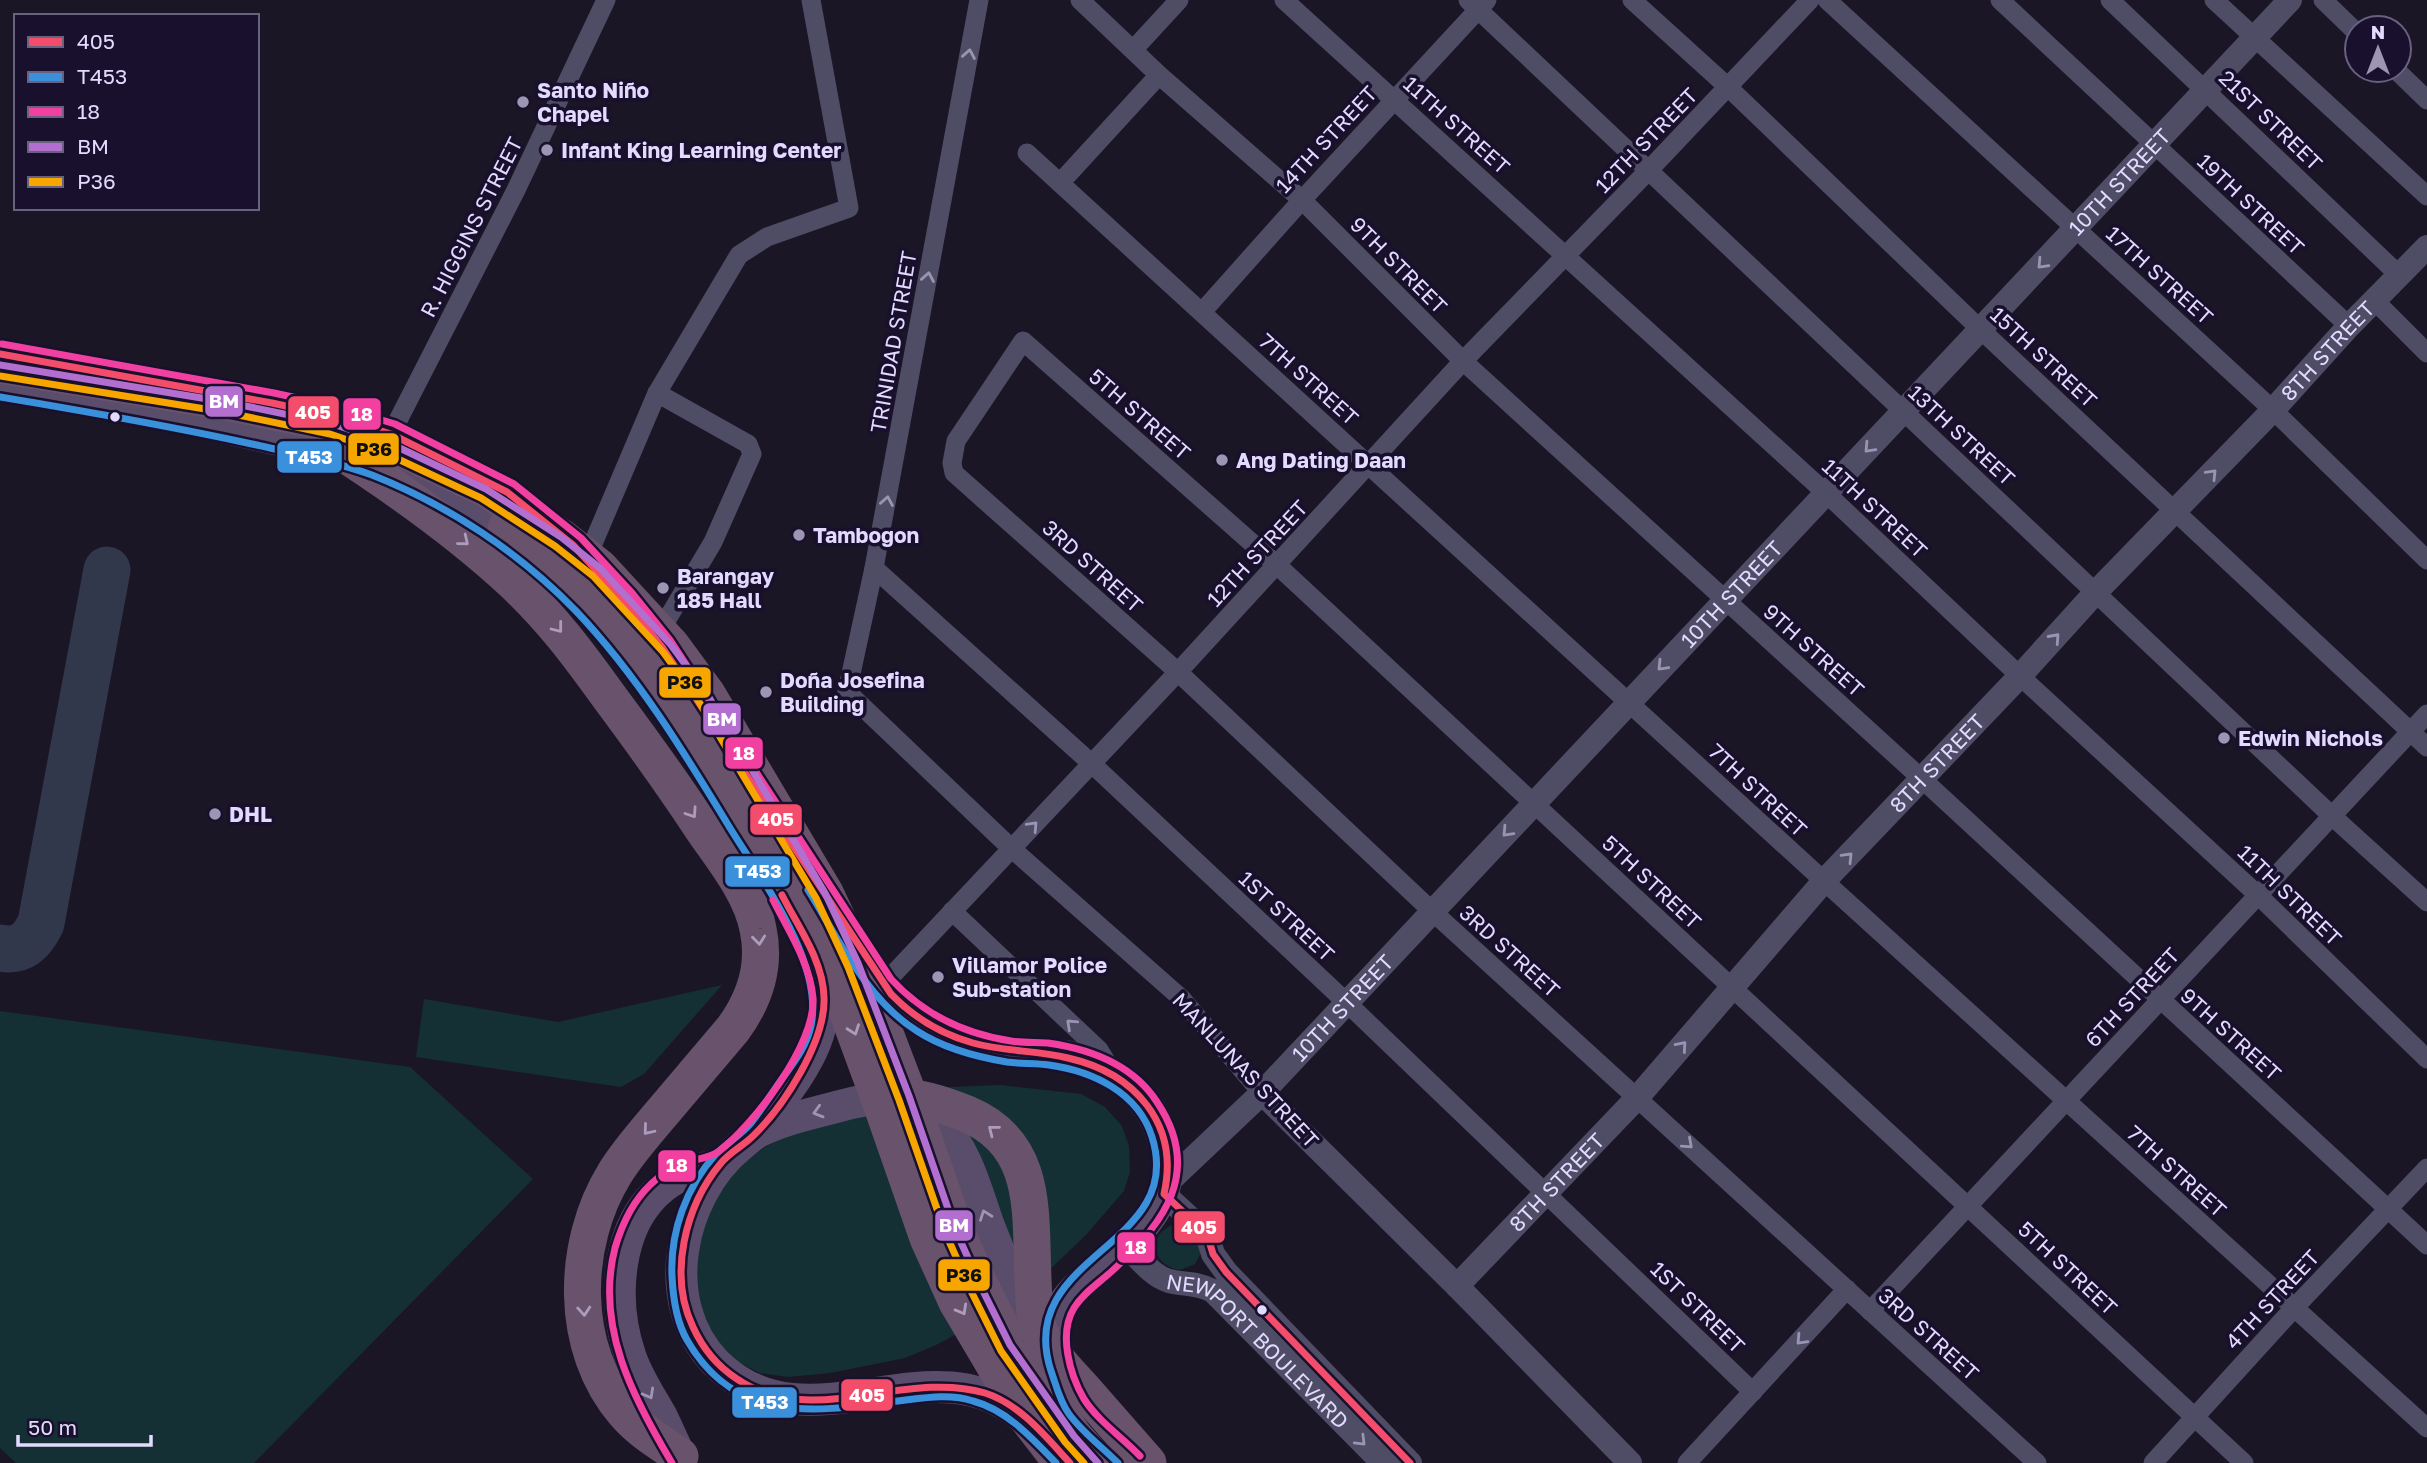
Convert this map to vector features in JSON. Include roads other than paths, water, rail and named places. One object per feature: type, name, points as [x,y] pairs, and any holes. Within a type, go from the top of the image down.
[{"type":"highway","points":[[0,365],[226,402],[333,424],[387,442],[486,489],[561,537],[600,568],[671,645],[707,694],[825,893],[858,963],[955,1229],[982,1289],[1010,1345],[1074,1436],[1098,1463]]},
{"type":"highway","points":[[0,385],[224,422],[329,444],[386,463],[475,506],[544,555],[582,590],[646,668],[764,846],[803,911],[833,973],[928,1238],[957,1302],[1021,1410],[1062,1463]]},
{"type":"highway","points":[[329,444],[449,528],[511,579],[554,622],[663,770],[743,889],[755,917],[760,938],[761,963],[748,1007],[733,1029],[616,1171],[595,1218],[588,1243],[583,1279],[583,1314],[595,1362],[608,1391],[628,1416],[680,1456]]},
{"type":"highway","points":[[883,1097],[929,1101],[975,1117],[991,1127],[1015,1152],[1027,1186],[1034,1306],[1040,1330],[1051,1353],[1148,1463]]},
{"type":"main road","points":[[0,354],[160,381],[337,417],[391,434],[507,492],[580,552],[655,639],[883,985],[910,1014],[959,1038],[1009,1052],[1066,1057],[1102,1068],[1137,1092],[1155,1117],[1166,1147],[1168,1163],[1165,1188],[1157,1208],[1126,1245],[1068,1297],[1059,1317],[1056,1351],[1077,1406]]},
{"type":"main road","points":[[154,412],[160,381]]},
{"type":"main road","points":[[0,385],[154,412],[332,452],[383,469],[481,519],[552,573],[611,634],[646,678],[706,767],[775,883],[819,970],[824,997],[819,1036],[799,1073],[755,1134],[722,1163],[702,1191],[693,1211],[682,1262],[684,1295],[689,1318],[698,1339],[714,1361],[743,1385],[763,1394],[785,1399],[841,1398],[912,1389],[959,1387],[998,1398],[1043,1434],[1070,1463]]},
{"type":"main road","points":[[552,573],[580,552]]},
{"type":"main road","points":[[755,1134],[818,1112],[883,1097],[901,1099],[927,1112],[951,1136],[961,1151],[1012,1289],[1027,1343],[1077,1406],[1133,1463]]},
{"type":"main road","points":[[680,1456],[628,1349],[621,1320],[621,1274],[631,1234],[651,1198],[684,1174],[722,1163]]},
{"type":"street","name":"R. HIGGINS STREET","points":[[391,434],[516,190],[606,0]]},
{"type":"street","points":[[580,552],[657,393],[739,255],[767,237],[849,208],[811,0]]},
{"type":"street","name":"TRINIDAD STREET","points":[[847,692],[874,568],[979,0]]},
{"type":"street","name":"9TH STREET","points":[[1080,0],[1159,75],[1301,200],[1463,361],[1922,779],[2427,1245]]},
{"type":"street","points":[[1133,50],[1179,0]]},
{"type":"street","name":"11TH STREET","points":[[1284,0],[1827,494],[2259,896],[2427,1059]]},
{"type":"street","name":"15TH STREET","points":[[1632,0],[1728,87],[1980,329],[2427,747]]},
{"type":"street","name":"12TH STREET","points":[[883,985],[1178,672],[1463,361],[1648,172],[1810,0]]},
{"type":"street","name":"17TH STREET","points":[[1827,0],[2273,410],[2427,560]]},
{"type":"street","name":"19TH STREET","points":[[2000,0],[2349,326]]},
{"type":"street","name":"21ST STREET","points":[[2110,0],[2399,275]]},
{"type":"street","points":[[2214,0],[2427,196]]},
{"type":"street","name":"10TH STREET","points":[[1165,1188],[1262,1093],[2290,0]]},
{"type":"street","points":[[2323,0],[2343,19]]},
{"type":"street","name":"14TH STREET","points":[[1202,312],[1477,3]]},
{"type":"street","name":"13TH STREET","points":[[1477,3],[1648,172],[2332,816],[2427,902]]},
{"type":"street","points":[[1060,183],[1159,75]]},
{"type":"street","points":[[2410,84],[2427,100]]},
{"type":"street","name":"7TH STREET","points":[[1027,153],[2427,1428]]},
{"type":"street","name":"8TH STREET","points":[[1457,1286],[1637,1098],[1824,881],[2427,247]]},
{"type":"street","points":[[2374,300],[2427,353]]},
{"type":"street","name":"5TH STREET","points":[[954,472],[952,463],[956,441],[1023,341],[1277,565],[2244,1463]]},
{"type":"street","points":[[655,639],[713,542],[752,454],[748,444],[657,393]]},
{"type":"street","name":"3RD STREET","points":[[954,472],[1178,672],[1433,912],[2037,1463]]},
{"type":"street","name":"1ST STREET","points":[[874,568],[1091,763],[1347,1003],[1753,1392]]},
{"type":"street","name":"MANLUNAS STREET","points":[[847,692],[1012,848],[1181,998],[1262,1093],[1457,1286],[1630,1463]]},
{"type":"street","name":"6TH STREET","points":[[1870,1311],[2427,714]]},
{"type":"street","points":[[952,911],[1099,1050],[1115,1075]]},
{"type":"street","name":"4TH STREET","points":[[2153,1463],[2294,1308],[2427,1168]]},
{"type":"street","name":"NEWPORT BOULEVARD","points":[[1165,1188],[1207,1234],[1213,1254],[1226,1272],[1410,1463]]},
{"type":"street","name":"NEWPORT BOULEVARD","points":[[1126,1245],[1161,1277],[1172,1282],[1201,1286],[1213,1292],[1383,1463]]},
{"type":"street","points":[[1184,1282],[1203,1273],[1213,1254]]},
{"type":"street","points":[[1687,1463],[1847,1289]]},
{"type":"place","name":"Santo Niño Chapel","points":[[523,102]]},
{"type":"place","name":"Infant King Learning Center","points":[[547,150]]},
{"type":"place","name":"Ang Dating Daan","points":[[1222,460]]},
{"type":"place","name":"Tambogon","points":[[799,535]]},
{"type":"place","name":"Barangay 185 Hall","points":[[663,588]]},
{"type":"place","name":"Doña Josefina Building","points":[[766,692]]},
{"type":"place","name":"Edwin Nichols","points":[[2224,738]]},
{"type":"place","name":"DHL","points":[[215,814]]},
{"type":"place","name":"Villamor Police Sub-station","points":[[938,977]]}]
